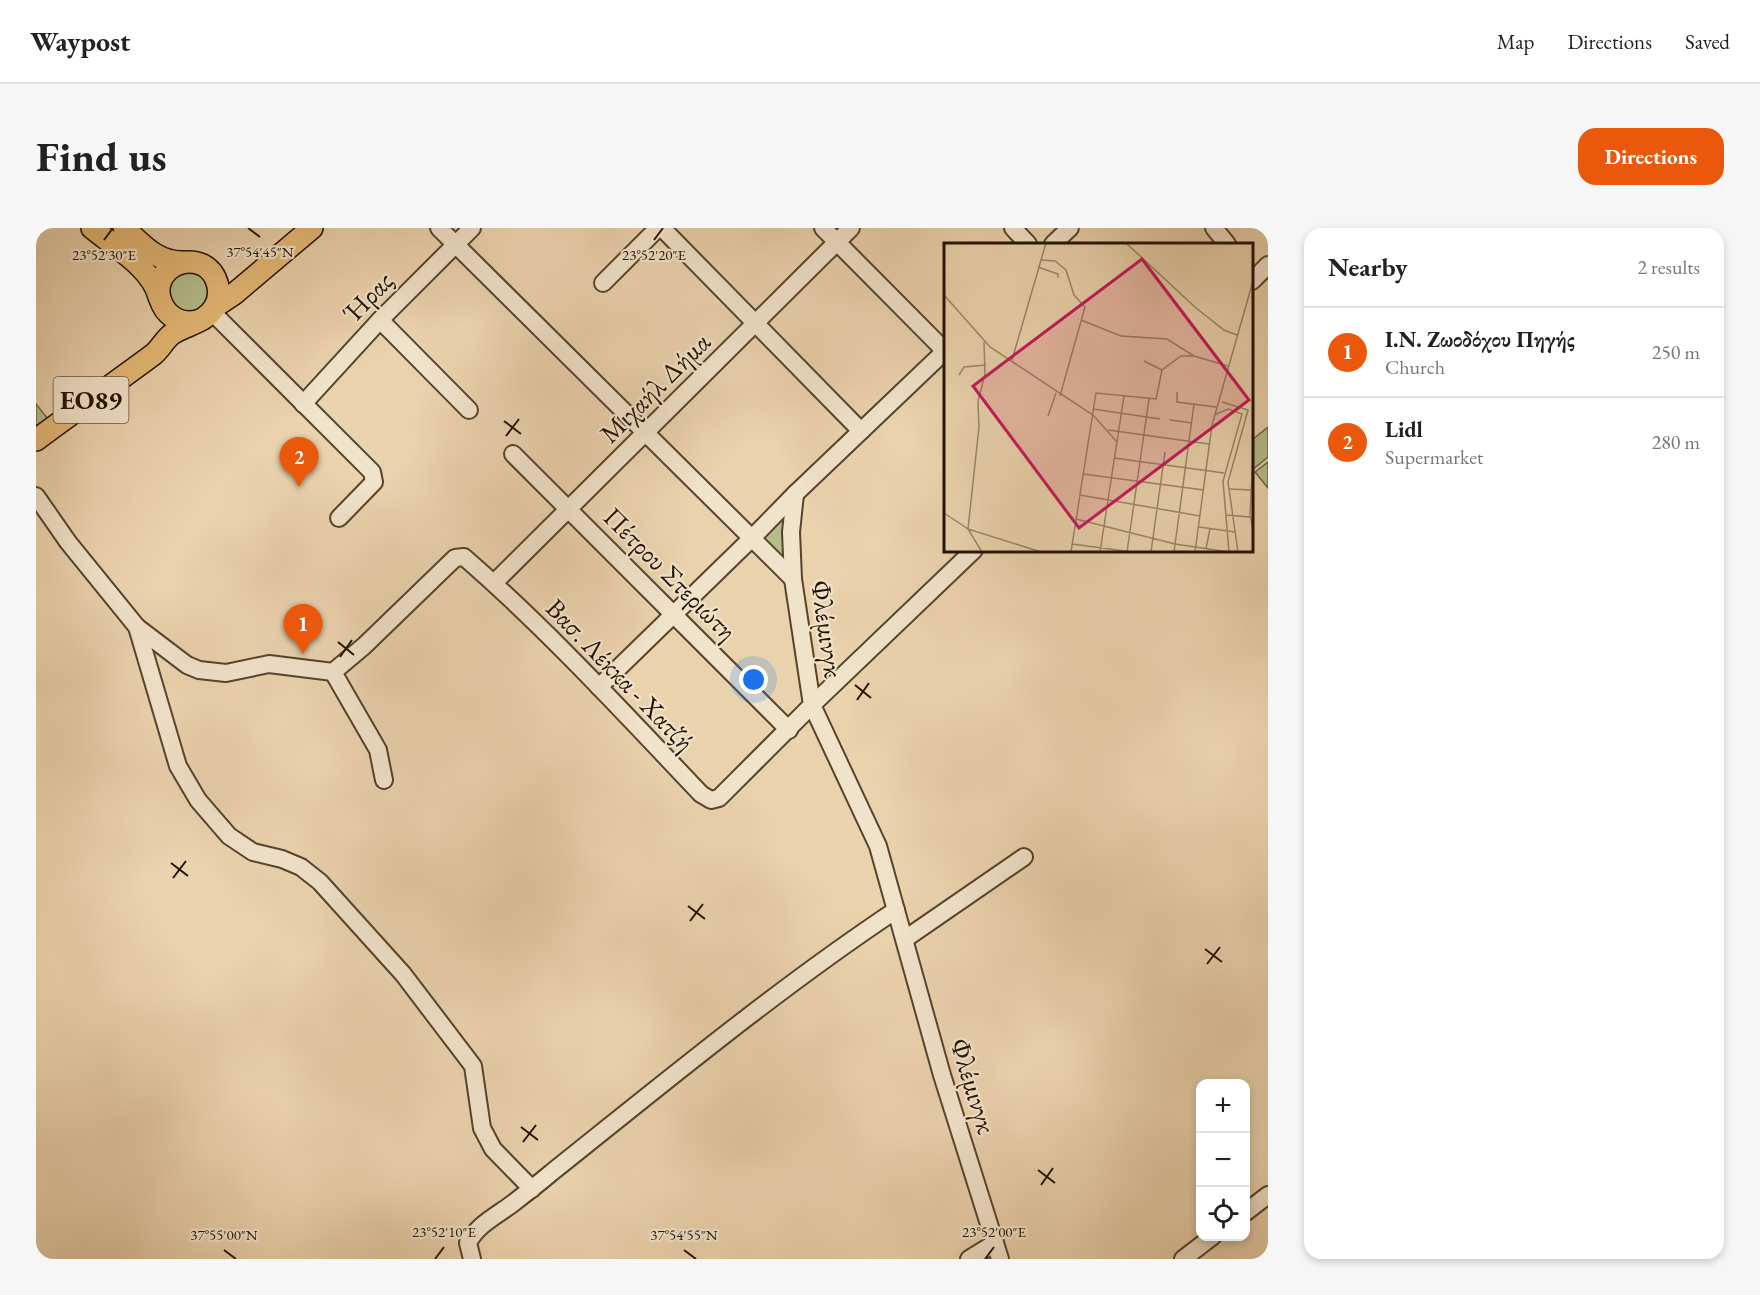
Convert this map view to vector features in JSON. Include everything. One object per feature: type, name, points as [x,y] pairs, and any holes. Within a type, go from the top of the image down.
[{"type":"main road","points":[[92,228],[149,275],[156,286],[162,304],[172,317],[185,322],[210,312],[218,300],[219,287],[209,270]]},
{"type":"main road","points":[[124,228],[162,260],[200,264],[218,278],[230,283],[243,283],[252,279]]},
{"type":"main road","name":"ΕΟ89","points":[[36,440],[146,359],[174,332],[210,312],[312,228]]},
{"type":"main road","name":"ΕΟ89","points":[[146,359],[162,333],[161,281],[166,272],[184,262]]},
{"type":"street","points":[[439,228],[793,579]]},
{"type":"street","name":"Ήρας","points":[[303,404],[380,320],[472,228]]},
{"type":"street","points":[[603,282],[660,228],[861,431]]},
{"type":"street","points":[[822,228],[944,350]]},
{"type":"street","name":"Μιχαήλ Δήμα","points":[[494,583],[570,510],[851,228]]},
{"type":"street","points":[[1013,228],[1027,243]]},
{"type":"street","points":[[1054,243],[1070,228]]},
{"type":"street","points":[[1214,228],[1226,243]]},
{"type":"street","points":[[1253,277],[1268,265]]},
{"type":"street","points":[[210,312],[372,472],[375,477],[374,482],[339,518]]},
{"type":"street","points":[[380,320],[469,410]]},
{"type":"street","points":[[599,687],[795,494],[944,352]]},
{"type":"street","name":"Πέτρου Στεριώτη","points":[[513,454],[789,730]]},
{"type":"street","name":"Φλέμινγκ","points":[[795,494],[791,532],[793,579],[812,705],[878,846],[942,1075],[998,1251]]},
{"type":"street","points":[[36,496],[69,542],[137,627],[187,665],[199,670],[226,673],[269,664],[333,672],[378,750],[384,780]]},
{"type":"street","points":[[789,730],[812,705],[972,552]]},
{"type":"street","name":"Βασ. Λέκκα - Χατζή","points":[[333,672],[364,646],[455,558],[464,557],[494,583],[599,687],[701,794],[711,800],[719,798],[789,730]]},
{"type":"street","points":[[137,627],[178,766],[198,800],[229,836],[253,852],[282,859],[301,867],[320,882],[403,974],[473,1066],[482,1128],[493,1149],[522,1176],[532,1189]]},
{"type":"street","points":[[905,939],[1024,857]]},
{"type":"street","points":[[472,1259],[468,1243],[472,1235],[751,1014],[835,951],[896,910]]},
{"type":"street","points":[[1250,1208],[1268,1195]]},
{"type":"street","points":[[1183,1259],[1206,1241]]},
{"type":"street","points":[[969,1259],[998,1251]]},
{"type":"green space","points":[[194,269],[212,284],[203,312],[174,312],[167,282],[172,275]]},
{"type":"green space","points":[[36,404],[48,419],[36,428]]},
{"type":"green space","points":[[1268,427],[1268,457],[1253,469],[1253,439]]},
{"type":"green space","points":[[1268,462],[1268,488],[1255,472]]},
{"type":"green space","points":[[787,510],[786,561],[761,537]]},
{"type":"place","name":"Lidl","points":[[299,487]]},
{"type":"place","name":"Ι.Ν. Ζωοδόχου Πηγής","points":[[303,654]]}]
